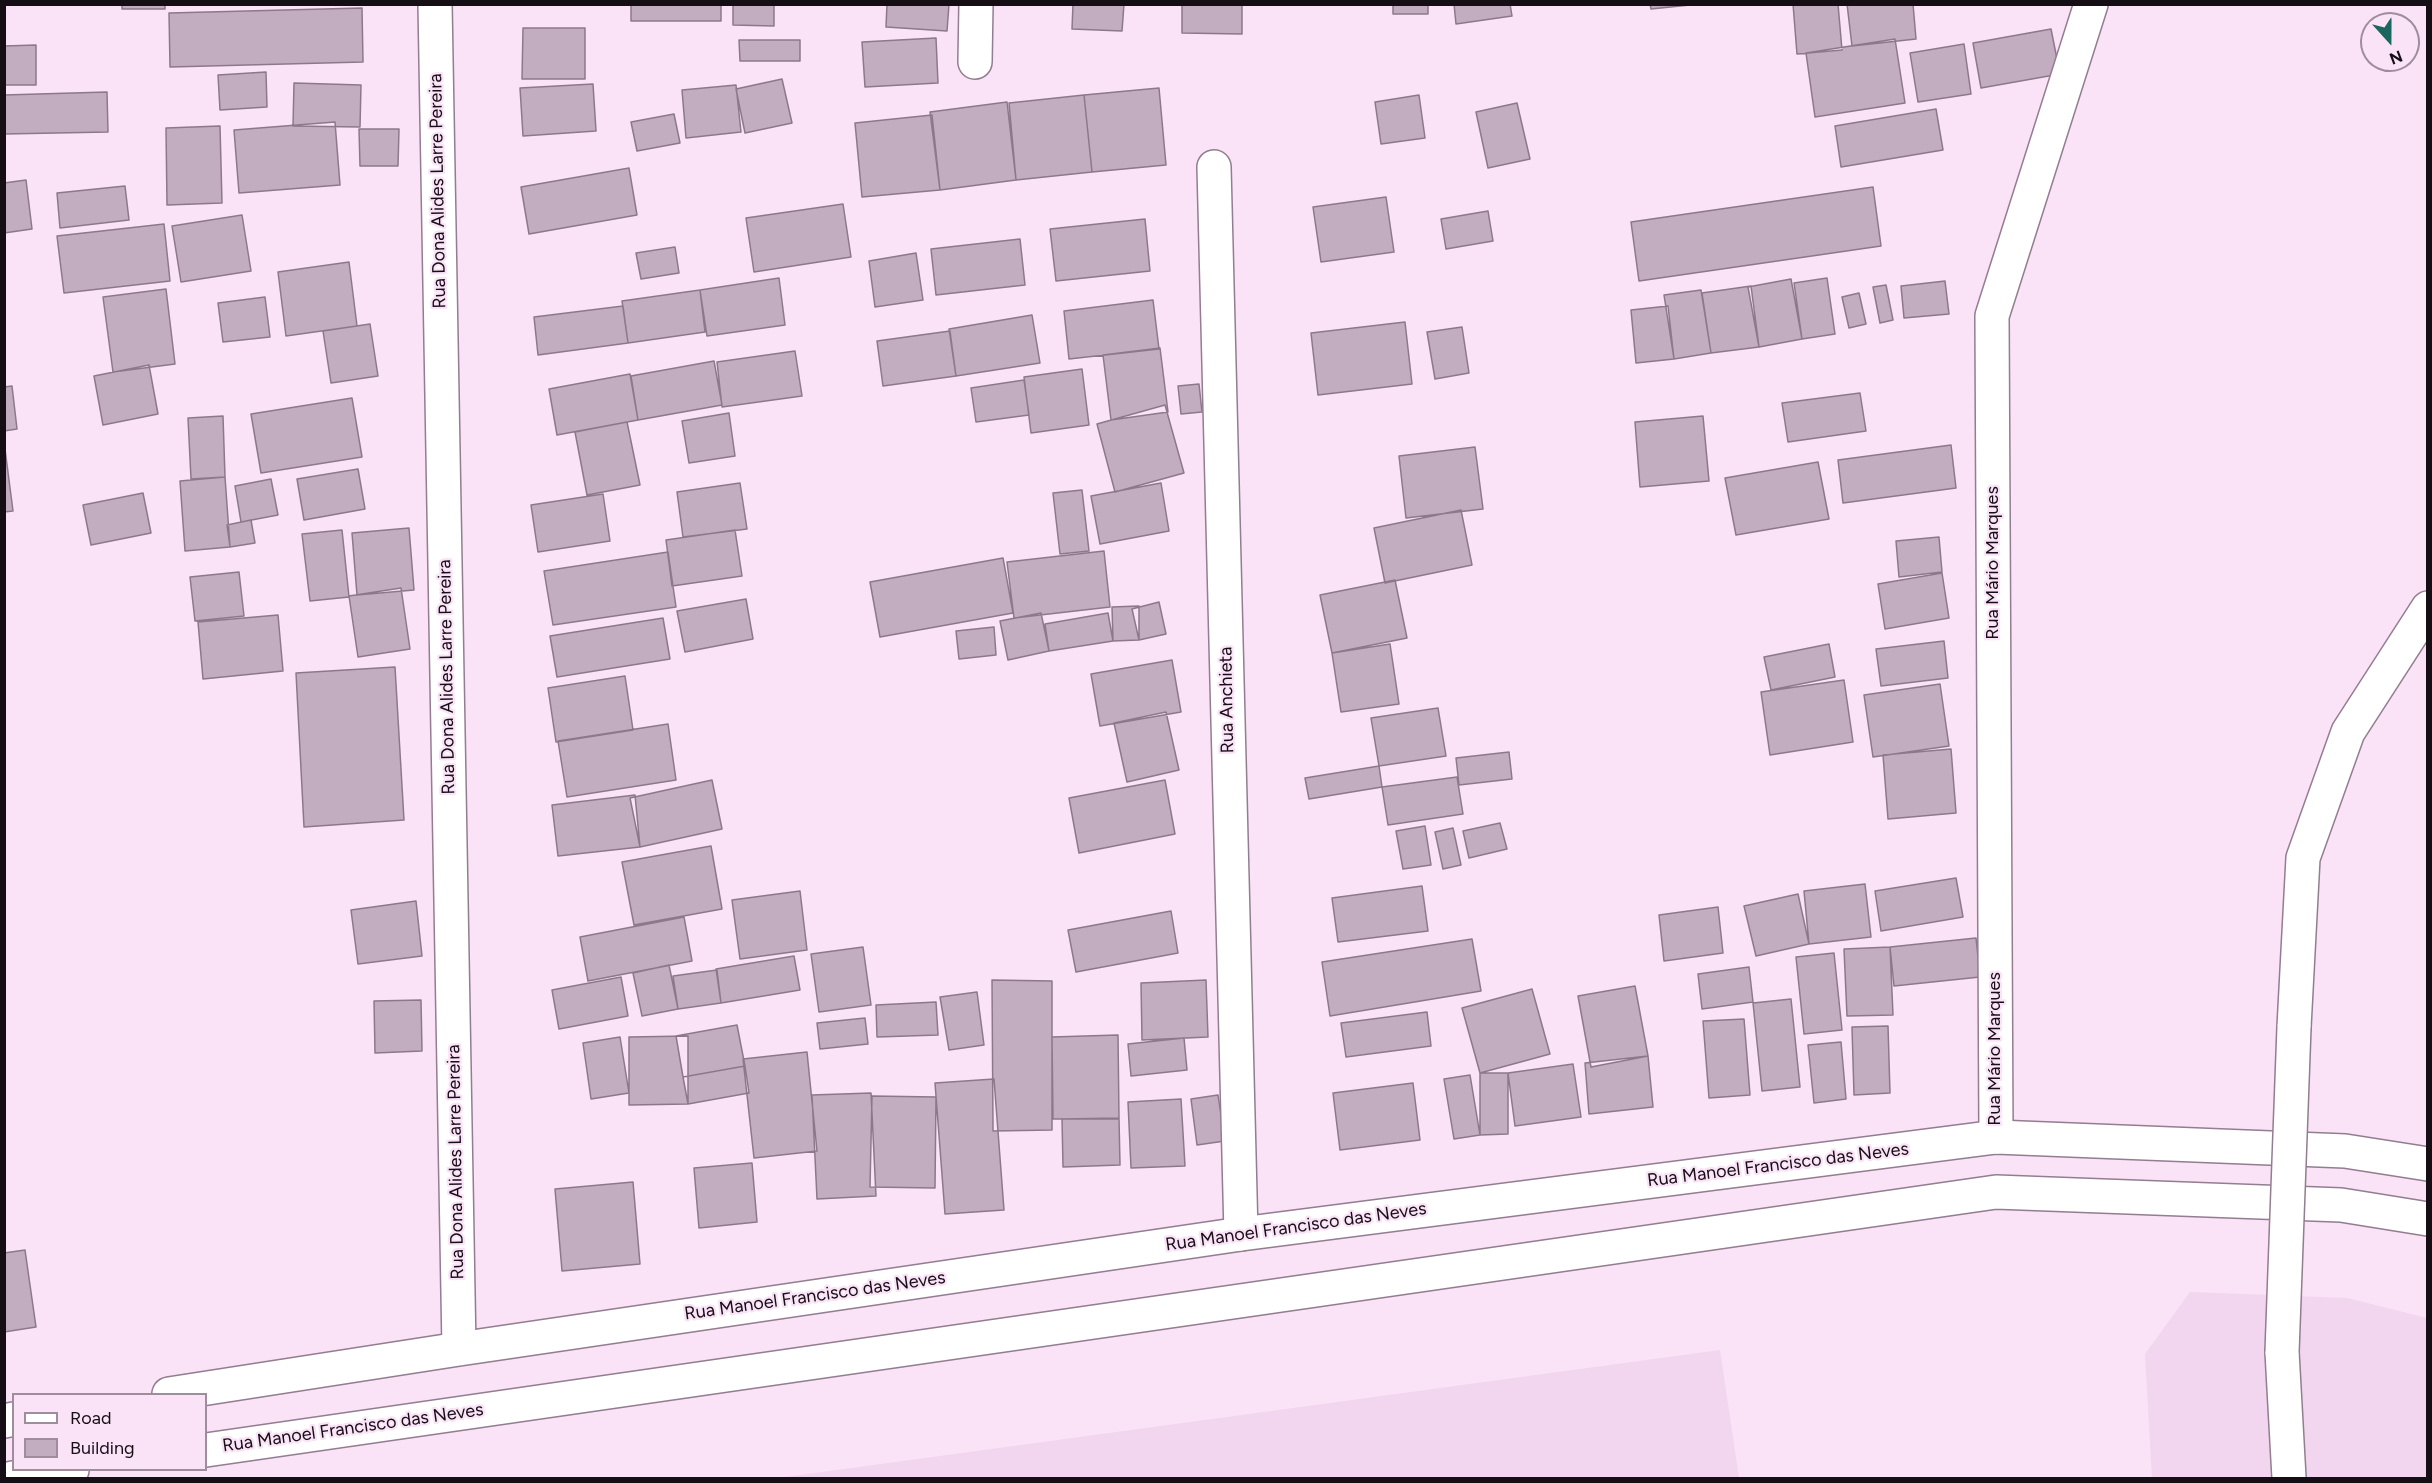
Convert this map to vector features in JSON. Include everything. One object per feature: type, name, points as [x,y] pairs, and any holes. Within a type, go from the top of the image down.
[{"type":"main road","name":"Rua Dona Alides Larre Pereira","points":[[435,4],[459,1348]]},
{"type":"main road","points":[[975,62],[976,4]]},
{"type":"main road","name":"Rua Mário Marques","points":[[1996,1137],[1992,316],[2091,4]]},
{"type":"main road","name":"Rua Anchieta","points":[[1214,168],[1241,1233]]},
{"type":"main road","points":[[2289,1479],[2282,1352],[2294,1027],[2303,858],[2348,732],[2427,608]]},
{"type":"main road","name":"Rua Manoel Francisco das Neves","points":[[181,1393],[459,1348],[1241,1233],[1996,1137],[2344,1151],[2427,1164]]},
{"type":"main road","name":"Rua Manoel Francisco das Neves","points":[[207,1450],[1996,1192],[2341,1205],[2427,1219]]},
{"type":"main road","points":[[12,1479],[65,1471]]},
{"type":"shaded area","points":[[2190,1292],[2347,1298],[2427,1318],[2427,1478],[2152,1478],[2145,1354]]},
{"type":"shaded area","points":[[1720,1350],[1739,1478],[778,1478]]},
{"type":"building","points":[[122,4],[165,4],[165,9],[122,9]]},
{"type":"building","points":[[631,4],[721,4],[721,21],[631,21]]},
{"type":"building","points":[[733,4],[774,4],[774,26],[733,25]]},
{"type":"building","points":[[887,4],[949,4],[947,31],[886,27]]},
{"type":"building","points":[[1073,4],[1124,4],[1122,31],[1072,29]]},
{"type":"building","points":[[1182,4],[1242,4],[1242,34],[1182,33]]},
{"type":"building","points":[[1393,4],[1428,4],[1428,14],[1393,14]]},
{"type":"building","points":[[1454,4],[1510,4],[1512,16],[1456,24]]},
{"type":"building","points":[[1650,4],[1700,4],[1651,9]]},
{"type":"building","points":[[1793,4],[1838,4],[1842,50],[1797,54]]},
{"type":"building","points":[[1847,4],[1913,4],[1916,39],[1852,46]]},
{"type":"building","points":[[362,8],[363,62],[170,67],[169,13]]},
{"type":"building","points":[[523,28],[585,28],[585,79],[522,79]]},
{"type":"building","points":[[2051,29],[2060,74],[1981,88],[1973,43]]},
{"type":"building","points":[[936,38],[938,83],[865,87],[862,42]]},
{"type":"building","points":[[1895,39],[1905,103],[1815,117],[1806,53]]},
{"type":"building","points":[[739,40],[800,40],[800,61],[740,61]]},
{"type":"building","points":[[1964,44],[1971,94],[1918,102],[1910,53]]},
{"type":"building","points":[[36,45],[36,85],[4,85],[4,46]]},
{"type":"building","points":[[266,72],[267,107],[220,110],[218,75]]},
{"type":"building","points":[[782,79],[792,123],[745,133],[736,89]]},
{"type":"building","points":[[294,83],[361,85],[360,127],[293,126]]},
{"type":"building","points":[[593,84],[596,131],[523,136],[520,88]]},
{"type":"building","points":[[736,85],[741,132],[686,138],[682,90]]},
{"type":"building","points":[[1159,88],[1166,165],[1092,172],[1084,95]]},
{"type":"building","points":[[107,92],[108,132],[4,134],[4,95]]},
{"type":"building","points":[[1084,95],[1092,172],[1016,180],[1009,103]]},
{"type":"building","points":[[1419,95],[1425,138],[1381,144],[1375,102]]},
{"type":"building","points":[[1007,102],[1016,180],[940,190],[930,112]]},
{"type":"building","points":[[1517,103],[1530,159],[1488,168],[1476,112]]},
{"type":"building","points":[[1936,109],[1943,150],[1841,167],[1835,126]]},
{"type":"building","points":[[674,114],[680,143],[637,151],[631,122]]},
{"type":"building","points":[[932,115],[940,190],[862,197],[855,123]]},
{"type":"building","points":[[335,122],[340,185],[239,193],[234,130]]},
{"type":"building","points":[[220,126],[222,203],[167,205],[166,128]]},
{"type":"building","points":[[359,129],[399,129],[398,166],[360,166]]},
{"type":"building","points":[[629,168],[637,215],[529,234],[521,187]]},
{"type":"building","points":[[26,180],[32,229],[4,233],[4,183]]},
{"type":"building","points":[[125,186],[129,220],[60,228],[57,193]]},
{"type":"building","points":[[1873,187],[1881,246],[1639,281],[1631,222]]},
{"type":"building","points":[[1386,197],[1394,252],[1321,262],[1313,207]]},
{"type":"building","points":[[843,204],[851,257],[754,272],[746,218]]},
{"type":"building","points":[[1488,211],[1493,241],[1446,249],[1441,219]]},
{"type":"building","points":[[242,215],[251,271],[181,282],[172,226]]},
{"type":"building","points":[[1145,219],[1150,271],[1056,281],[1050,229]]},
{"type":"building","points":[[164,224],[170,281],[64,293],[57,236]]},
{"type":"building","points":[[1020,239],[1025,285],[936,295],[931,249]]},
{"type":"building","points":[[675,247],[679,273],[641,279],[636,253]]},
{"type":"building","points":[[916,253],[923,300],[875,307],[869,261]]},
{"type":"building","points":[[349,262],[357,326],[286,336],[278,272]]},
{"type":"building","points":[[779,278],[785,325],[707,336],[700,290]]},
{"type":"building","points":[[1827,278],[1835,334],[1802,339],[1794,283]]},
{"type":"building","points":[[1791,279],[1802,339],[1759,347],[1748,287]]},
{"type":"building","points":[[1945,281],[1949,314],[1904,318],[1901,286]]},
{"type":"building","points":[[1886,285],[1893,320],[1880,323],[1873,287]]},
{"type":"building","points":[[1751,286],[1759,347],[1711,353],[1702,293]]},
{"type":"building","points":[[166,289],[175,364],[113,372],[103,297]]},
{"type":"building","points":[[700,290],[705,332],[628,343],[622,301]]},
{"type":"building","points":[[1701,290],[1711,353],[1674,359],[1664,295]]},
{"type":"building","points":[[1859,293],[1866,324],[1849,328],[1842,297]]},
{"type":"building","points":[[265,297],[270,337],[223,342],[218,303]]},
{"type":"building","points":[[1153,300],[1159,349],[1069,359],[1064,311]]},
{"type":"building","points":[[623,306],[628,343],[538,355],[534,317]]},
{"type":"building","points":[[1668,306],[1674,359],[1636,363],[1631,310]]},
{"type":"building","points":[[1032,315],[1040,363],[956,376],[949,329]]},
{"type":"building","points":[[1405,322],[1412,384],[1318,395],[1311,333]]},
{"type":"building","points":[[370,324],[378,376],[331,383],[323,331]]},
{"type":"building","points":[[1462,327],[1469,373],[1435,379],[1427,332]]},
{"type":"building","points":[[950,331],[956,376],[883,386],[877,341]]},
{"type":"building","points":[[1160,348],[1168,412],[1111,420],[1103,355]]},
{"type":"building","points":[[795,351],[802,396],[722,407],[717,362]]},
{"type":"building","points":[[714,361],[722,405],[638,420],[631,376]]},
{"type":"building","points":[[149,365],[158,414],[103,425],[94,376]]},
{"type":"building","points":[[1082,369],[1089,425],[1031,433],[1024,377]]},
{"type":"building","points":[[630,374],[638,420],[557,435],[549,389]]},
{"type":"building","points":[[1024,380],[1029,415],[976,422],[971,388]]},
{"type":"building","points":[[1199,384],[1202,412],[1181,414],[1178,386]]},
{"type":"building","points":[[12,386],[17,429],[4,431],[4,387]]},
{"type":"building","points":[[1860,393],[1866,431],[1788,442],[1782,403]]},
{"type":"building","points":[[352,398],[362,457],[261,473],[251,414]]},
{"type":"building","points":[[1165,405],[1184,473],[1115,492],[1097,424]]},
{"type":"building","points":[[729,413],[735,456],[689,463],[682,421]]},
{"type":"building","points":[[223,416],[225,477],[191,479],[188,418]]},
{"type":"building","points":[[1703,416],[1709,481],[1640,487],[1635,422]]},
{"type":"building","points":[[627,422],[640,485],[587,495],[575,432]]},
{"type":"building","points":[[1951,445],[1956,488],[1843,503],[1838,460]]},
{"type":"building","points":[[1475,447],[1483,509],[1406,518],[1399,456]]},
{"type":"building","points":[[4,449],[13,511],[4,512]]},
{"type":"building","points":[[1818,462],[1829,519],[1736,535],[1725,478]]},
{"type":"building","points":[[358,469],[365,509],[304,520],[297,479]]},
{"type":"building","points":[[225,477],[230,547],[185,551],[180,481]]},
{"type":"building","points":[[271,479],[278,515],[241,522],[235,486]]},
{"type":"building","points":[[740,483],[747,529],[683,537],[677,492]]},
{"type":"building","points":[[1161,483],[1169,531],[1100,544],[1091,496]]},
{"type":"building","points":[[1082,490],[1089,551],[1060,554],[1053,493]]},
{"type":"building","points":[[143,493],[151,533],[91,545],[83,505]]},
{"type":"building","points":[[603,494],[610,541],[538,552],[531,505]]},
{"type":"building","points":[[1461,510],[1472,565],[1385,583],[1374,528]]},
{"type":"building","points":[[251,520],[255,543],[230,547],[227,525]]},
{"type":"building","points":[[409,528],[414,590],[357,595],[352,533]]},
{"type":"building","points":[[342,530],[349,597],[310,601],[302,534]]},
{"type":"building","points":[[735,530],[742,576],[672,586],[666,540]]},
{"type":"building","points":[[1939,537],[1942,572],[1899,577],[1896,541]]},
{"type":"building","points":[[1104,551],[1110,607],[1014,618],[1007,562]]},
{"type":"building","points":[[668,552],[676,607],[553,625],[544,571]]},
{"type":"building","points":[[1003,558],[1013,613],[880,637],[870,582]]},
{"type":"building","points":[[239,572],[244,616],[195,621],[190,577]]},
{"type":"building","points":[[1942,573],[1949,618],[1885,629],[1878,584]]},
{"type":"building","points":[[1395,580],[1407,638],[1332,653],[1320,595]]},
{"type":"building","points":[[401,588],[410,649],[358,657],[349,596]]},
{"type":"building","points":[[746,599],[753,639],[685,652],[677,611]]},
{"type":"building","points":[[1159,602],[1166,634],[1139,640],[1132,609]]},
{"type":"building","points":[[1139,606],[1139,640],[1113,641],[1112,607]]},
{"type":"building","points":[[1041,613],[1049,651],[1008,660],[1000,621]]},
{"type":"building","points":[[1108,613],[1113,641],[1049,651],[1045,624]]},
{"type":"building","points":[[278,615],[283,671],[203,679],[198,622]]},
{"type":"building","points":[[663,618],[670,659],[557,677],[550,636]]},
{"type":"building","points":[[994,627],[996,655],[959,659],[956,631]]},
{"type":"building","points":[[1944,641],[1948,678],[1881,686],[1876,649]]},
{"type":"building","points":[[1390,644],[1399,704],[1341,712],[1332,653]]},
{"type":"building","points":[[1829,644],[1835,677],[1771,690],[1764,657]]},
{"type":"building","points":[[1172,660],[1181,712],[1100,726],[1091,674]]},
{"type":"building","points":[[395,667],[404,820],[304,827],[296,673]]},
{"type":"building","points":[[625,676],[633,730],[556,742],[548,688]]},
{"type":"building","points":[[1844,680],[1853,742],[1770,755],[1761,692]]},
{"type":"building","points":[[1940,684],[1949,746],[1873,757],[1864,695]]},
{"type":"building","points":[[1438,708],[1446,756],[1379,766],[1371,718]]},
{"type":"building","points":[[1166,712],[1179,770],[1127,782],[1114,723]]},
{"type":"building","points":[[668,724],[676,780],[567,797],[558,741]]},
{"type":"building","points":[[1951,749],[1956,813],[1888,819],[1883,755]]},
{"type":"building","points":[[1509,752],[1512,779],[1459,785],[1456,758]]},
{"type":"building","points":[[1379,766],[1382,787],[1309,799],[1305,778]]},
{"type":"building","points":[[1457,777],[1463,814],[1388,825],[1382,787]]},
{"type":"building","points":[[712,780],[722,829],[640,847],[630,798]]},
{"type":"building","points":[[1165,780],[1175,834],[1079,853],[1069,798]]},
{"type":"building","points":[[635,795],[640,847],[558,856],[552,805]]},
{"type":"building","points":[[1500,823],[1507,849],[1469,858],[1463,831]]},
{"type":"building","points":[[1425,826],[1431,865],[1403,869],[1396,831]]},
{"type":"building","points":[[1453,828],[1461,865],[1443,869],[1435,832]]},
{"type":"building","points":[[711,846],[722,909],[634,925],[622,862]]},
{"type":"building","points":[[1956,878],[1963,917],[1881,931],[1875,891]]},
{"type":"building","points":[[1865,884],[1871,937],[1809,944],[1804,891]]},
{"type":"building","points":[[1422,886],[1428,931],[1338,942],[1332,898]]},
{"type":"building","points":[[800,891],[807,950],[740,959],[732,900]]},
{"type":"building","points":[[1798,894],[1809,944],[1756,956],[1744,906]]},
{"type":"building","points":[[416,901],[422,956],[358,964],[351,910]]},
{"type":"building","points":[[1718,907],[1723,953],[1664,961],[1659,915]]},
{"type":"building","points":[[1171,911],[1178,953],[1076,972],[1068,930]]},
{"type":"building","points":[[684,917],[692,961],[588,981],[580,937]]},
{"type":"building","points":[[1976,938],[1980,977],[1894,986],[1890,947]]},
{"type":"building","points":[[1472,939],[1481,991],[1330,1016],[1322,962]]},
{"type":"building","points":[[863,947],[871,1005],[819,1012],[811,954]]},
{"type":"building","points":[[1890,947],[1893,1015],[1847,1016],[1844,949]]},
{"type":"building","points":[[1834,953],[1842,1030],[1804,1034],[1796,957]]},
{"type":"building","points":[[794,956],[800,990],[721,1003],[716,969]]},
{"type":"building","points":[[669,965],[678,1009],[642,1016],[633,973]]},
{"type":"building","points":[[1749,967],[1753,1002],[1702,1009],[1698,974]]},
{"type":"building","points":[[717,970],[721,1003],[678,1009],[673,976]]},
{"type":"building","points":[[621,977],[628,1016],[559,1029],[552,990]]},
{"type":"building","points":[[992,980],[1052,981],[1052,1130],[993,1131]]},
{"type":"building","points":[[1206,980],[1208,1037],[1142,1040],[1141,983]]},
{"type":"building","points":[[1635,986],[1648,1056],[1591,1067],[1578,996]]},
{"type":"building","points":[[1532,989],[1550,1054],[1480,1073],[1462,1008]]},
{"type":"building","points":[[977,992],[984,1045],[949,1050],[940,997]]},
{"type":"building","points":[[1791,999],[1800,1087],[1762,1091],[1753,1003]]},
{"type":"building","points":[[421,1000],[422,1051],[375,1053],[374,1001]]},
{"type":"building","points":[[936,1002],[938,1035],[877,1037],[876,1005]]},
{"type":"building","points":[[1427,1012],[1431,1046],[1346,1057],[1341,1023]]},
{"type":"building","points":[[865,1018],[868,1044],[820,1049],[817,1023]]},
{"type":"building","points":[[1744,1019],[1750,1095],[1709,1098],[1703,1021]]},
{"type":"building","points":[[737,1025],[745,1066],[683,1077],[676,1036]]},
{"type":"building","points":[[1888,1026],[1890,1093],[1854,1095],[1852,1027]]},
{"type":"building","points":[[1118,1035],[1119,1119],[1053,1119],[1052,1037]]},
{"type":"building","points":[[688,1036],[688,1104],[629,1105],[629,1037]]},
{"type":"building","points":[[620,1037],[629,1093],[591,1099],[583,1043]]},
{"type":"building","points":[[1184,1038],[1187,1070],[1131,1076],[1128,1044]]},
{"type":"building","points":[[1841,1042],[1846,1099],[1814,1103],[1808,1045]]},
{"type":"building","points":[[807,1052],[817,1151],[754,1158],[743,1059]]},
{"type":"building","points":[[1648,1056],[1653,1107],[1589,1114],[1585,1063]]},
{"type":"building","points":[[1573,1064],[1581,1117],[1515,1126],[1508,1073]]},
{"type":"building","points":[[745,1066],[749,1093],[688,1104],[683,1077]]},
{"type":"building","points":[[1480,1073],[1508,1073],[1508,1134],[1480,1135]]},
{"type":"building","points":[[1470,1075],[1480,1135],[1454,1139],[1444,1079]]},
{"type":"building","points":[[994,1079],[1004,1210],[945,1214],[935,1083]]},
{"type":"building","points":[[1413,1083],[1420,1140],[1340,1150],[1333,1093]]},
{"type":"building","points":[[871,1093],[876,1196],[817,1199],[812,1095]]},
{"type":"building","points":[[1218,1095],[1225,1141],[1197,1145],[1191,1099]]},
{"type":"building","points":[[872,1096],[936,1097],[935,1188],[870,1187]]},
{"type":"building","points":[[1181,1099],[1185,1166],[1131,1168],[1128,1102]]},
{"type":"building","points":[[1119,1118],[1120,1165],[1063,1167],[1062,1119]]},
{"type":"building","points":[[752,1163],[757,1222],[699,1228],[694,1168]]},
{"type":"building","points":[[633,1182],[640,1264],[562,1271],[555,1189]]},
{"type":"building","points":[[25,1250],[36,1327],[4,1332],[4,1253]]}]
